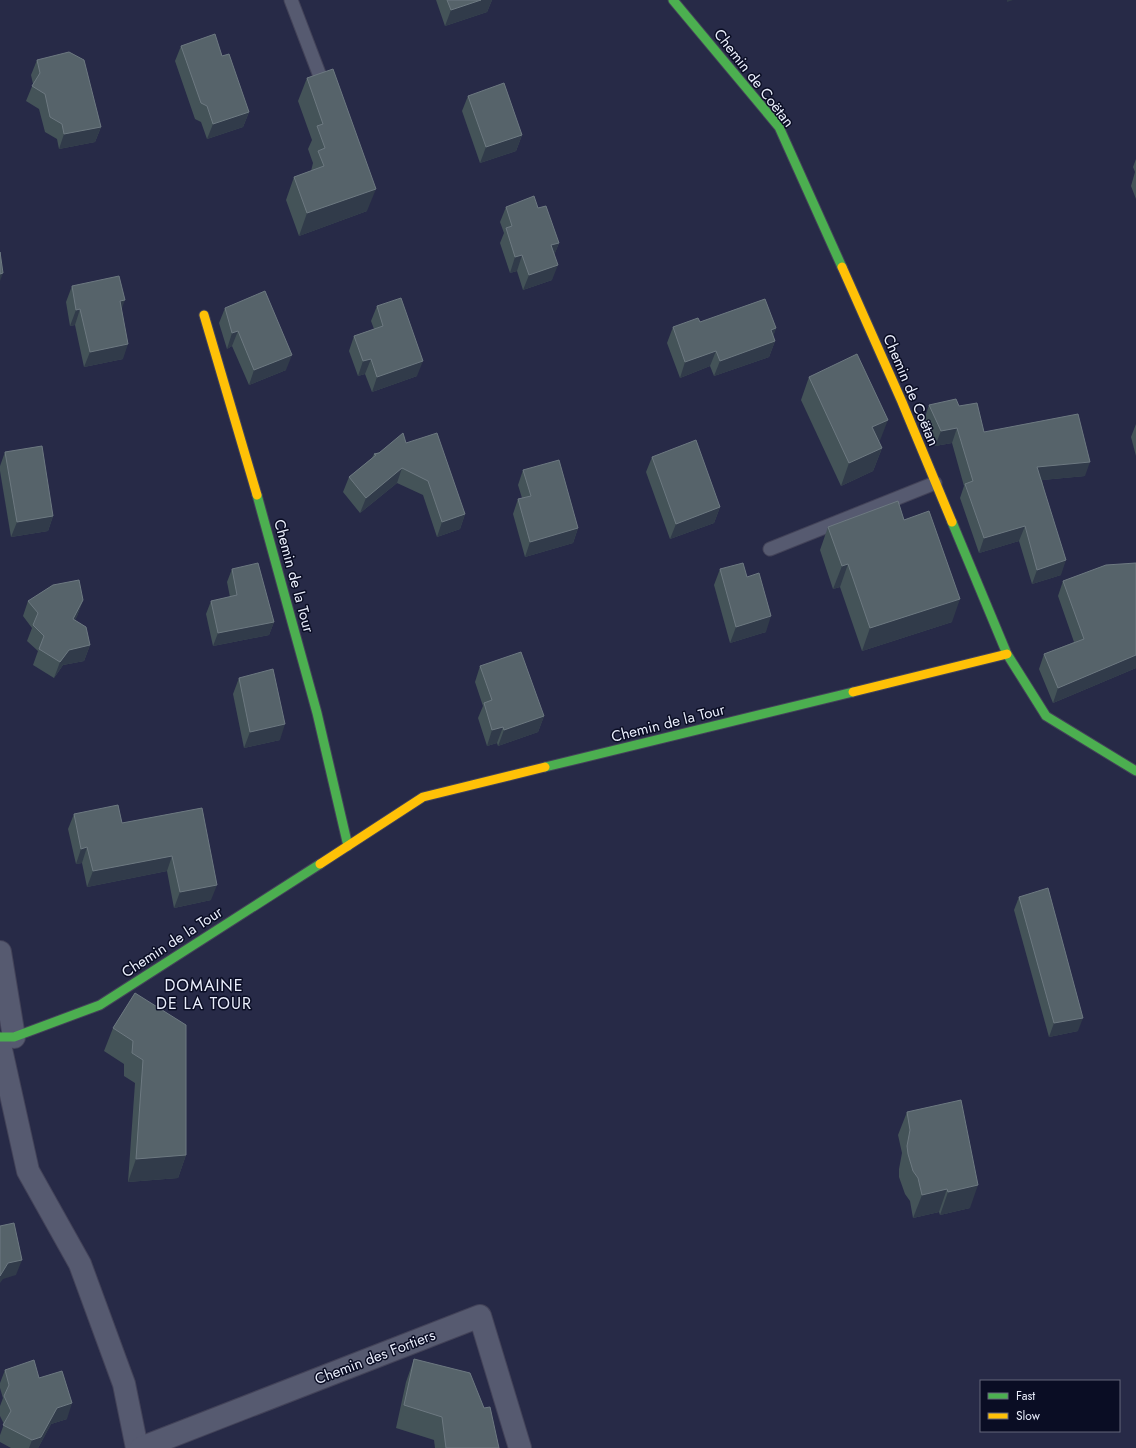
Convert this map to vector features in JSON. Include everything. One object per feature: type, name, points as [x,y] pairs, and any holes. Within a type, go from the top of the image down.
[{"type":"street","name":"Chemin de Coëtan","points":[[673,0],[779,127],[902,402],[1007,654],[1046,716],[1136,771]]},
{"type":"street","name":"Chemin de la Tour","points":[[204,316],[269,536],[317,713],[348,846]]},
{"type":"street","name":"Chemin de la Tour","points":[[4,1040],[100,1005],[423,797],[1007,654]]},
{"type":"street","points":[[0,952],[4,1040],[28,1171],[80,1264],[124,1384],[137,1448]]},
{"type":"street","name":"Chemin des Fortiers","points":[[141,1448],[480,1316],[520,1448]]},
{"type":"lane","points":[[291,0],[323,84]]},
{"type":"lane","points":[[770,549],[935,482]]},
{"type":"building","points":[[447,0],[481,0],[451,10]]},
{"type":"building","points":[[215,34],[222,56],[229,54],[249,112],[213,124],[207,106],[201,103],[181,46]]},
{"type":"building","points":[[69,52],[84,60],[101,127],[64,134],[62,124],[50,117],[45,94],[32,86],[40,73],[37,60]]},
{"type":"building","points":[[333,69],[376,189],[307,213],[294,177],[324,166],[318,151],[325,148],[317,126],[323,124],[307,78]]},
{"type":"building","points":[[504,83],[522,135],[486,147],[468,96]]},
{"type":"building","points":[[534,196],[538,208],[546,206],[559,243],[551,245],[558,265],[529,275],[522,255],[515,257],[506,228],[512,226],[506,207]]},
{"type":"building","points":[[0,252],[3,273],[0,274]]},
{"type":"building","points":[[119,276],[125,300],[120,301],[128,344],[90,352],[80,309],[76,310],[72,286]]},
{"type":"building","points":[[265,291],[292,355],[254,370],[238,331],[232,333],[225,308]]},
{"type":"building","points":[[401,298],[423,361],[377,377],[371,359],[363,361],[354,336],[383,326],[377,306]]},
{"type":"building","points":[[765,299],[776,328],[771,330],[775,341],[720,361],[716,351],[685,362],[673,327],[698,318],[700,322]]},
{"type":"building","points":[[857,354],[888,420],[872,427],[882,448],[849,463],[809,377]]},
{"type":"building","points":[[956,399],[959,406],[977,403],[984,432],[1078,414],[1090,462],[1037,467],[1066,560],[1037,570],[1025,526],[984,538],[965,484],[973,481],[957,428],[941,431],[929,405]]},
{"type":"building","points":[[403,433],[406,443],[437,433],[465,514],[442,522],[428,481],[402,468],[366,498],[349,477],[376,455],[374,454],[379,453]]},
{"type":"building","points":[[696,440],[720,507],[676,524],[652,457]]},
{"type":"building","points":[[42,446],[53,516],[17,522],[5,452]]},
{"type":"building","points":[[559,460],[578,528],[530,542],[518,499],[531,496],[523,470]]},
{"type":"building","points":[[898,501],[904,520],[929,511],[960,599],[870,628],[848,564],[842,566],[828,527]]},
{"type":"building","points":[[258,563],[274,622],[218,633],[211,601],[237,595],[232,569]]},
{"type":"building","points":[[743,563],[747,577],[759,573],[771,616],[736,627],[720,569]]},
{"type":"building","points":[[1136,563],[1136,655],[1058,688],[1044,654],[1084,639],[1063,581],[1106,565]]},
{"type":"building","points":[[79,580],[83,600],[73,619],[86,627],[90,645],[69,650],[60,662],[39,649],[44,636],[33,625],[38,613],[28,601],[53,585]]},
{"type":"building","points":[[521,652],[544,716],[504,730],[503,727],[492,730],[484,703],[492,700],[480,666]]},
{"type":"building","points":[[273,669],[285,724],[250,732],[239,678]]},
{"type":"building","points":[[118,805],[122,823],[202,808],[217,885],[180,892],[172,856],[93,871],[87,847],[81,849],[74,814]]},
{"type":"building","points":[[1048,888],[1083,1018],[1054,1023],[1019,897]]},
{"type":"building","points":[[135,993],[186,1025],[186,1155],[136,1159],[143,1060],[132,1053],[133,1041],[113,1028]]},
{"type":"building","points":[[961,1100],[978,1185],[948,1192],[947,1189],[922,1195],[918,1178],[913,1171],[908,1154],[907,1146],[910,1130],[907,1112]]},
{"type":"building","points":[[14,1223],[22,1260],[8,1263],[0,1276],[0,1226]]},
{"type":"building","points":[[414,1359],[470,1373],[484,1408],[490,1407],[499,1448],[446,1448],[442,1417],[404,1405]]},
{"type":"building","points":[[34,1360],[39,1378],[62,1371],[72,1403],[57,1408],[41,1437],[32,1440],[3,1425],[11,1411],[4,1396],[9,1385],[5,1370]]},
{"type":"traffic: fast","points":[[673,0],[779,127],[842,267]]},
{"type":"traffic: fast","points":[[257,495],[317,713],[348,846]]},
{"type":"traffic: fast","points":[[952,522],[1007,654],[1046,716],[1136,771]]},
{"type":"traffic: fast","points":[[545,767],[853,692]]},
{"type":"traffic: fast","points":[[0,1037],[14,1037],[100,1005],[320,864]]},
{"type":"traffic: slow","points":[[842,267],[902,402],[952,522]]},
{"type":"traffic: slow","points":[[204,315],[257,495]]},
{"type":"traffic: slow","points":[[853,692],[1007,654]]},
{"type":"traffic: slow","points":[[320,864],[423,797],[545,767]]},
{"type":"district","name":"DOMAINE DE LA TOUR","points":[[204,994]]}]
